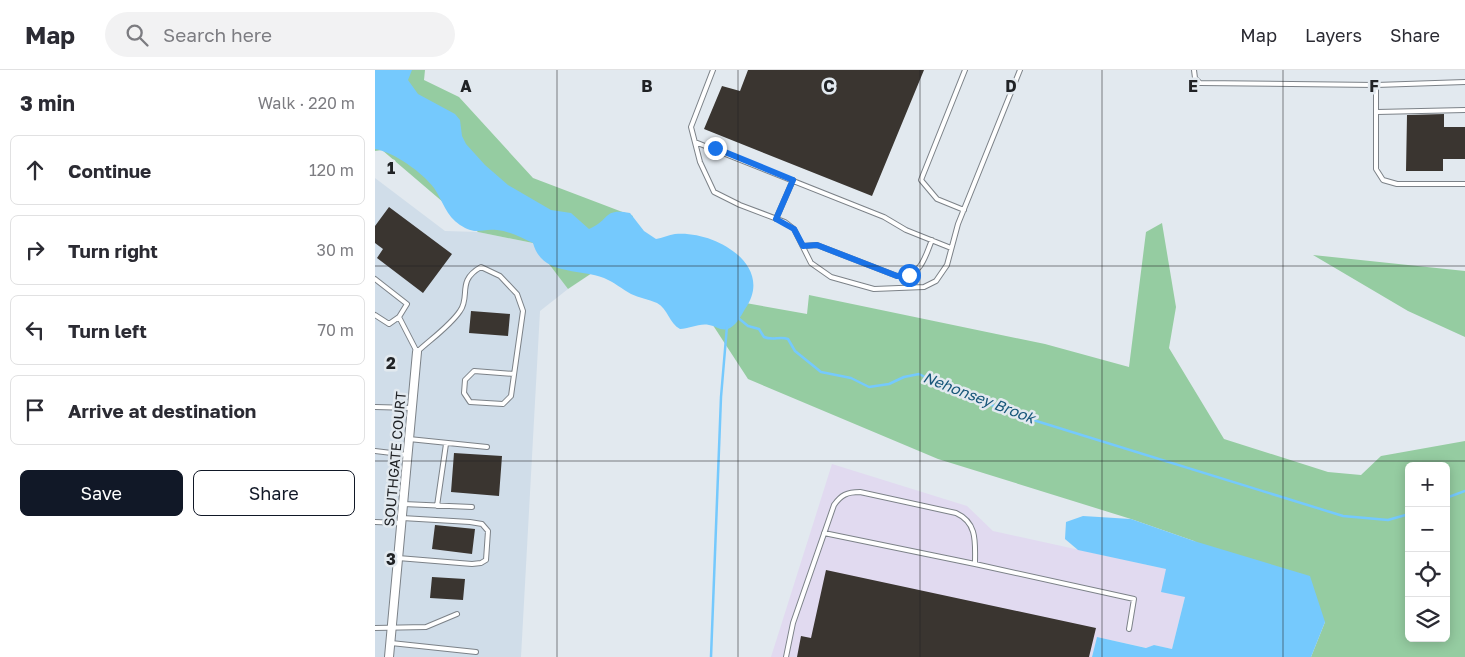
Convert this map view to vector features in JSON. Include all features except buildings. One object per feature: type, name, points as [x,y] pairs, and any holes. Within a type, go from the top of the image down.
[{"type":"street","name":"SOUTHGATE COURT","points":[[389,657],[417,352]]},
{"type":"lane","points":[[713,70],[691,127],[700,162],[714,192],[740,205],[776,219],[794,229],[811,263],[831,277],[874,289],[924,287],[936,282],[947,265],[964,210],[1020,70]]},
{"type":"lane","points":[[964,210],[937,198],[921,180],[965,70]]},
{"type":"lane","points":[[1194,70],[1195,78],[1200,82],[1376,84],[1465,82]]},
{"type":"lane","points":[[1376,84],[1376,169],[1383,180],[1397,184],[1465,184]]},
{"type":"lane","points":[[1377,112],[1465,110]]},
{"type":"lane","points":[[695,142],[884,217],[906,230],[951,248]]},
{"type":"lane","points":[[776,219],[793,180]]},
{"type":"lane","points":[[803,246],[817,245],[897,276],[909,275],[919,269],[932,240]]},
{"type":"lane","points":[[399,317],[417,352],[461,310],[466,284],[471,273],[481,268],[500,276],[517,294],[523,311],[511,396],[503,404],[470,402],[464,393],[465,380],[474,371],[514,374]]},
{"type":"lane","points":[[375,280],[407,304],[399,317],[389,324],[375,315]]},
{"type":"lane","points":[[375,407],[412,408]]},
{"type":"lane","points":[[409,439],[487,447]]},
{"type":"lane","points":[[437,506],[446,444]]},
{"type":"lane","points":[[375,450],[408,455]]},
{"type":"lane","points":[[786,657],[793,624],[833,505],[840,496],[849,492],[860,492],[955,513],[965,517],[972,525],[975,535],[975,564]]},
{"type":"lane","points":[[403,504],[472,507]]},
{"type":"lane","points":[[375,522],[470,522],[482,524],[488,531],[486,560],[481,563],[471,564],[398,558]]},
{"type":"lane","points":[[824,533],[1134,599],[1129,629]]},
{"type":"lane","points":[[375,628],[426,627],[457,614]]},
{"type":"lane","points":[[391,643],[476,652]]},
{"type":"shaded area","points":[[375,178],[445,231],[478,232],[533,243],[568,289],[540,311],[521,657],[375,657]]},
{"type":"shaded area","points":[[832,464],[967,506],[993,531],[1166,569],[1185,597],[1172,649],[1154,645],[1147,648],[1097,637],[1092,657],[771,657]]},
{"type":"green space","points":[[375,70],[425,70],[424,80],[459,97],[533,178],[633,216],[607,263],[568,289],[533,243],[478,232],[382,150],[375,151]]},
{"type":"green space","points":[[1162,223],[1176,307],[1169,348],[1224,439],[1328,472],[1361,475],[1381,456],[1465,441],[1465,657],[1311,657],[1325,622],[1194,541],[1131,519],[938,459],[748,379],[705,313],[740,302],[807,314],[809,295],[1045,344],[1129,367],[1146,232]]},
{"type":"green space","points":[[1313,255],[1465,271],[1465,337],[1408,311]]},
{"type":"water","points":[[375,70],[412,70],[408,80],[418,94],[455,114],[460,120],[462,136],[466,144],[485,165],[508,185],[551,210],[571,213],[589,229],[596,226],[611,213],[630,213],[644,231],[656,239],[675,234],[690,234],[722,244],[747,265],[753,278],[752,293],[738,321],[728,329],[698,325],[680,329],[657,303],[631,294],[604,278],[553,266],[544,261],[533,243],[502,231],[475,231],[460,225],[451,217],[434,188],[423,176],[391,154],[375,149]]},
{"type":"water","points":[[1083,516],[1131,519],[1194,541],[1310,576],[1325,622],[1311,657],[1092,657],[1097,637],[1146,648],[1154,645],[1172,649],[1185,597],[1161,592],[1166,569],[1078,550],[1065,539],[1066,522]]},
{"type":"waterway","name":"Nehonsey Brook","points":[[737,317],[748,326],[759,329],[764,337],[788,339],[795,351],[821,372],[851,378],[869,387],[889,384],[904,377],[919,374],[941,385],[1017,415],[1343,516],[1388,520],[1405,515]]},
{"type":"waterway","points":[[711,657],[721,397],[727,326]]},
{"type":"waterway","name":"Nehonsey Brook","points":[[1450,497],[1465,491]]},
{"type":"route","points":[[715,148],[793,180],[776,219],[785,222],[794,229],[803,246],[817,245],[897,276],[909,275]]}]
